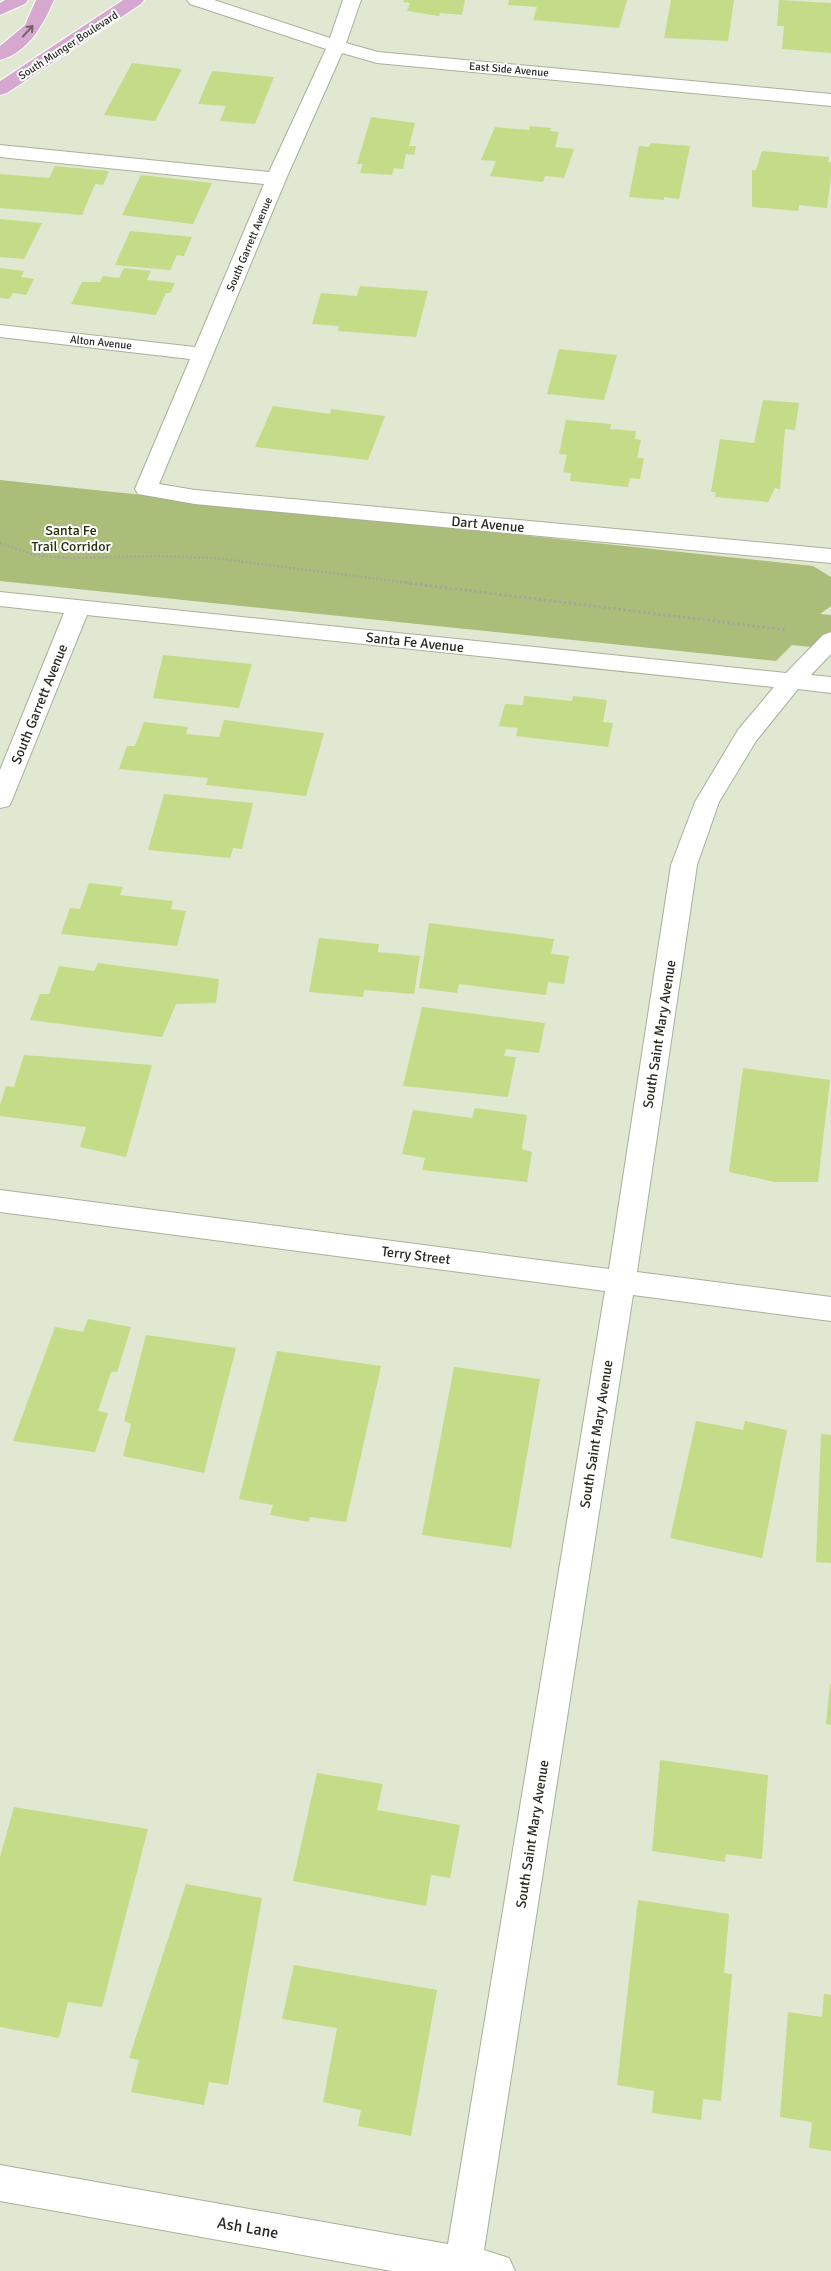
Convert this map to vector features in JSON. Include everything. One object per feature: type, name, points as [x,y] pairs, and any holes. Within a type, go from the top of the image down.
[{"type":"main road","points":[[0,10],[19,0]]},
{"type":"main road","points":[[0,54],[20,40],[33,27],[45,0]]},
{"type":"main road","name":"South Munger Boulevard","points":[[0,89],[135,0]]},
{"type":"street","name":"East Side Avenue","points":[[196,0],[336,46],[377,57],[831,100]]},
{"type":"street","name":"South Garrett Avenue","points":[[146,490],[276,179],[336,46],[352,0]]},
{"type":"street","points":[[0,151],[276,179]]},
{"type":"street","name":"Alton Avenue","points":[[0,331],[174,350],[202,355]]},
{"type":"street","name":"Dart Avenue","points":[[146,490],[195,497],[831,556]]},
{"type":"street","name":"Santa Fe Avenue","points":[[0,599],[831,685]]},
{"type":"street","name":"South Garrett Avenue","points":[[0,800],[78,608]]},
{"type":"street","name":"South Saint Mary Avenue","points":[[474,2269],[684,865],[707,802],[747,736],[792,681],[831,640]]},
{"type":"street","name":"Terry Street","points":[[0,1201],[831,1309]]},
{"type":"street","name":"Ash Lane","points":[[0,2184],[474,2269]]},
{"type":"path","points":[[0,542],[34,555],[70,558],[156,556],[214,558],[795,631]]},
{"type":"green space","name":"Santa Fe Trail Corridor","points":[[0,480],[813,566],[831,577],[831,606],[820,614],[831,615],[831,649],[792,645],[776,661],[0,581]]},
{"type":"building","points":[[404,0],[465,0],[462,15],[440,13],[439,16],[407,11],[410,3],[403,2]]},
{"type":"building","points":[[509,0],[627,0],[619,28],[533,20],[537,7],[508,5]]},
{"type":"building","points":[[671,0],[734,0],[728,41],[664,38]]},
{"type":"building","points":[[779,0],[831,3],[831,53],[782,49],[784,26],[777,26]]},
{"type":"building","points":[[132,63],[182,69],[155,121],[104,115]]},
{"type":"building","points":[[212,71],[274,77],[255,124],[220,121],[226,106],[198,104]]},
{"type":"building","points":[[371,117],[415,123],[409,146],[416,146],[414,155],[406,154],[403,169],[394,168],[392,175],[360,173],[363,164],[357,164]]},
{"type":"building","points":[[530,126],[551,128],[550,131],[559,132],[555,147],[574,149],[564,178],[545,176],[543,182],[490,176],[496,161],[481,160],[495,127],[529,130]]},
{"type":"building","points":[[651,143],[690,146],[679,199],[664,197],[664,200],[629,197],[639,146],[649,147]]},
{"type":"building","points":[[762,151],[829,157],[828,162],[831,162],[831,176],[827,208],[799,205],[798,211],[752,207],[752,170],[756,170]]},
{"type":"building","points":[[55,166],[109,171],[103,185],[95,184],[82,215],[0,208],[0,174],[49,178]]},
{"type":"building","points":[[141,175],[212,183],[193,224],[122,215]]},
{"type":"building","points":[[0,219],[42,223],[24,259],[0,257]]},
{"type":"building","points":[[130,231],[192,237],[184,256],[177,255],[170,270],[115,265]]},
{"type":"building","points":[[0,268],[24,271],[21,277],[34,279],[26,295],[13,293],[9,299],[0,298]]},
{"type":"building","points":[[124,268],[151,271],[147,280],[175,283],[170,293],[166,293],[156,315],[71,304],[82,282],[100,282],[103,276],[119,278]]},
{"type":"building","points":[[360,286],[428,291],[416,337],[338,331],[339,326],[312,324],[321,293],[357,296]]},
{"type":"building","points":[[559,349],[617,355],[604,400],[547,394]]},
{"type":"building","points":[[763,400],[799,403],[795,430],[785,429],[780,489],[775,488],[768,502],[715,497],[716,492],[711,492],[720,439],[754,443]]},
{"type":"building","points":[[273,406],[330,414],[331,409],[385,416],[368,460],[255,447]]},
{"type":"building","points":[[566,420],[611,424],[610,429],[636,431],[635,439],[641,440],[637,458],[644,458],[640,479],[630,478],[628,487],[570,481],[571,473],[563,472],[567,455],[559,454]]},
{"type":"building","points":[[163,655],[252,664],[239,708],[153,698]]},
{"type":"building","points":[[524,696],[572,701],[573,696],[607,700],[603,722],[613,723],[608,747],[516,736],[518,728],[499,726],[505,704],[523,705]]},
{"type":"building","points":[[224,720],[324,733],[306,796],[206,785],[208,778],[119,769],[127,746],[135,746],[144,722],[188,727],[186,734],[219,737]]},
{"type":"building","points":[[164,794],[253,803],[242,849],[233,848],[230,858],[148,850]]},
{"type":"building","points":[[89,883],[123,887],[120,895],[173,901],[171,909],[186,911],[177,946],[61,934],[70,908],[80,909]]},
{"type":"building","points":[[429,923],[554,939],[551,954],[569,956],[564,984],[548,982],[546,995],[459,984],[457,993],[419,988]]},
{"type":"building","points":[[319,938],[379,944],[378,952],[420,956],[414,994],[364,990],[363,997],[309,992]]},
{"type":"building","points":[[98,963],[219,979],[216,1003],[176,1004],[162,1037],[30,1020],[40,994],[49,994],[59,966],[94,971]]},
{"type":"building","points":[[422,1007],[545,1023],[539,1053],[506,1049],[504,1056],[516,1057],[508,1097],[403,1086]]},
{"type":"building","points":[[24,1055],[152,1065],[126,1157],[80,1147],[86,1127],[0,1116],[0,1105],[6,1086],[14,1087]]},
{"type":"building","points":[[743,1068],[830,1080],[818,1182],[775,1182],[729,1172]]},
{"type":"building","points":[[475,1108],[527,1115],[522,1149],[532,1152],[527,1182],[422,1170],[425,1158],[402,1154],[413,1110],[472,1118]]},
{"type":"building","points":[[88,1319],[131,1327],[117,1372],[111,1372],[98,1411],[108,1413],[95,1452],[13,1441],[55,1327],[83,1332]]},
{"type":"building","points":[[146,1335],[236,1348],[204,1473],[123,1456],[131,1424],[124,1421]]},
{"type":"building","points":[[277,1351],[381,1366],[346,1522],[310,1517],[309,1522],[270,1515],[273,1505],[239,1499]]},
{"type":"building","points":[[454,1367],[540,1379],[511,1548],[422,1535]]},
{"type":"building","points":[[696,1421],[743,1430],[745,1421],[787,1430],[762,1558],[670,1538]]},
{"type":"building","points":[[821,1434],[831,1435],[831,1563],[816,1562]]},
{"type":"building","points":[[831,1684],[831,1725],[826,1724]]},
{"type":"building","points":[[660,1760],[768,1775],[762,1859],[726,1854],[725,1862],[652,1851]]},
{"type":"building","points":[[317,1773],[383,1784],[377,1810],[460,1825],[450,1878],[431,1875],[426,1906],[293,1881]]},
{"type":"building","points":[[14,1807],[148,1829],[102,2007],[68,2002],[59,2038],[0,2027],[0,1857]]},
{"type":"building","points":[[186,1884],[262,1898],[228,2085],[209,2082],[204,2105],[131,2092],[139,2060],[129,2058]]},
{"type":"building","points":[[638,1900],[729,1914],[724,1973],[732,1974],[721,2101],[703,2099],[701,2120],[652,2113],[654,2091],[617,2085]]},
{"type":"building","points":[[294,1965],[437,1990],[411,2136],[358,2126],[361,2110],[323,2102],[337,2028],[282,2019]]},
{"type":"building","points":[[824,1994],[831,1995],[831,2151],[809,2148],[812,2122],[780,2117],[788,2012],[822,2017]]}]
